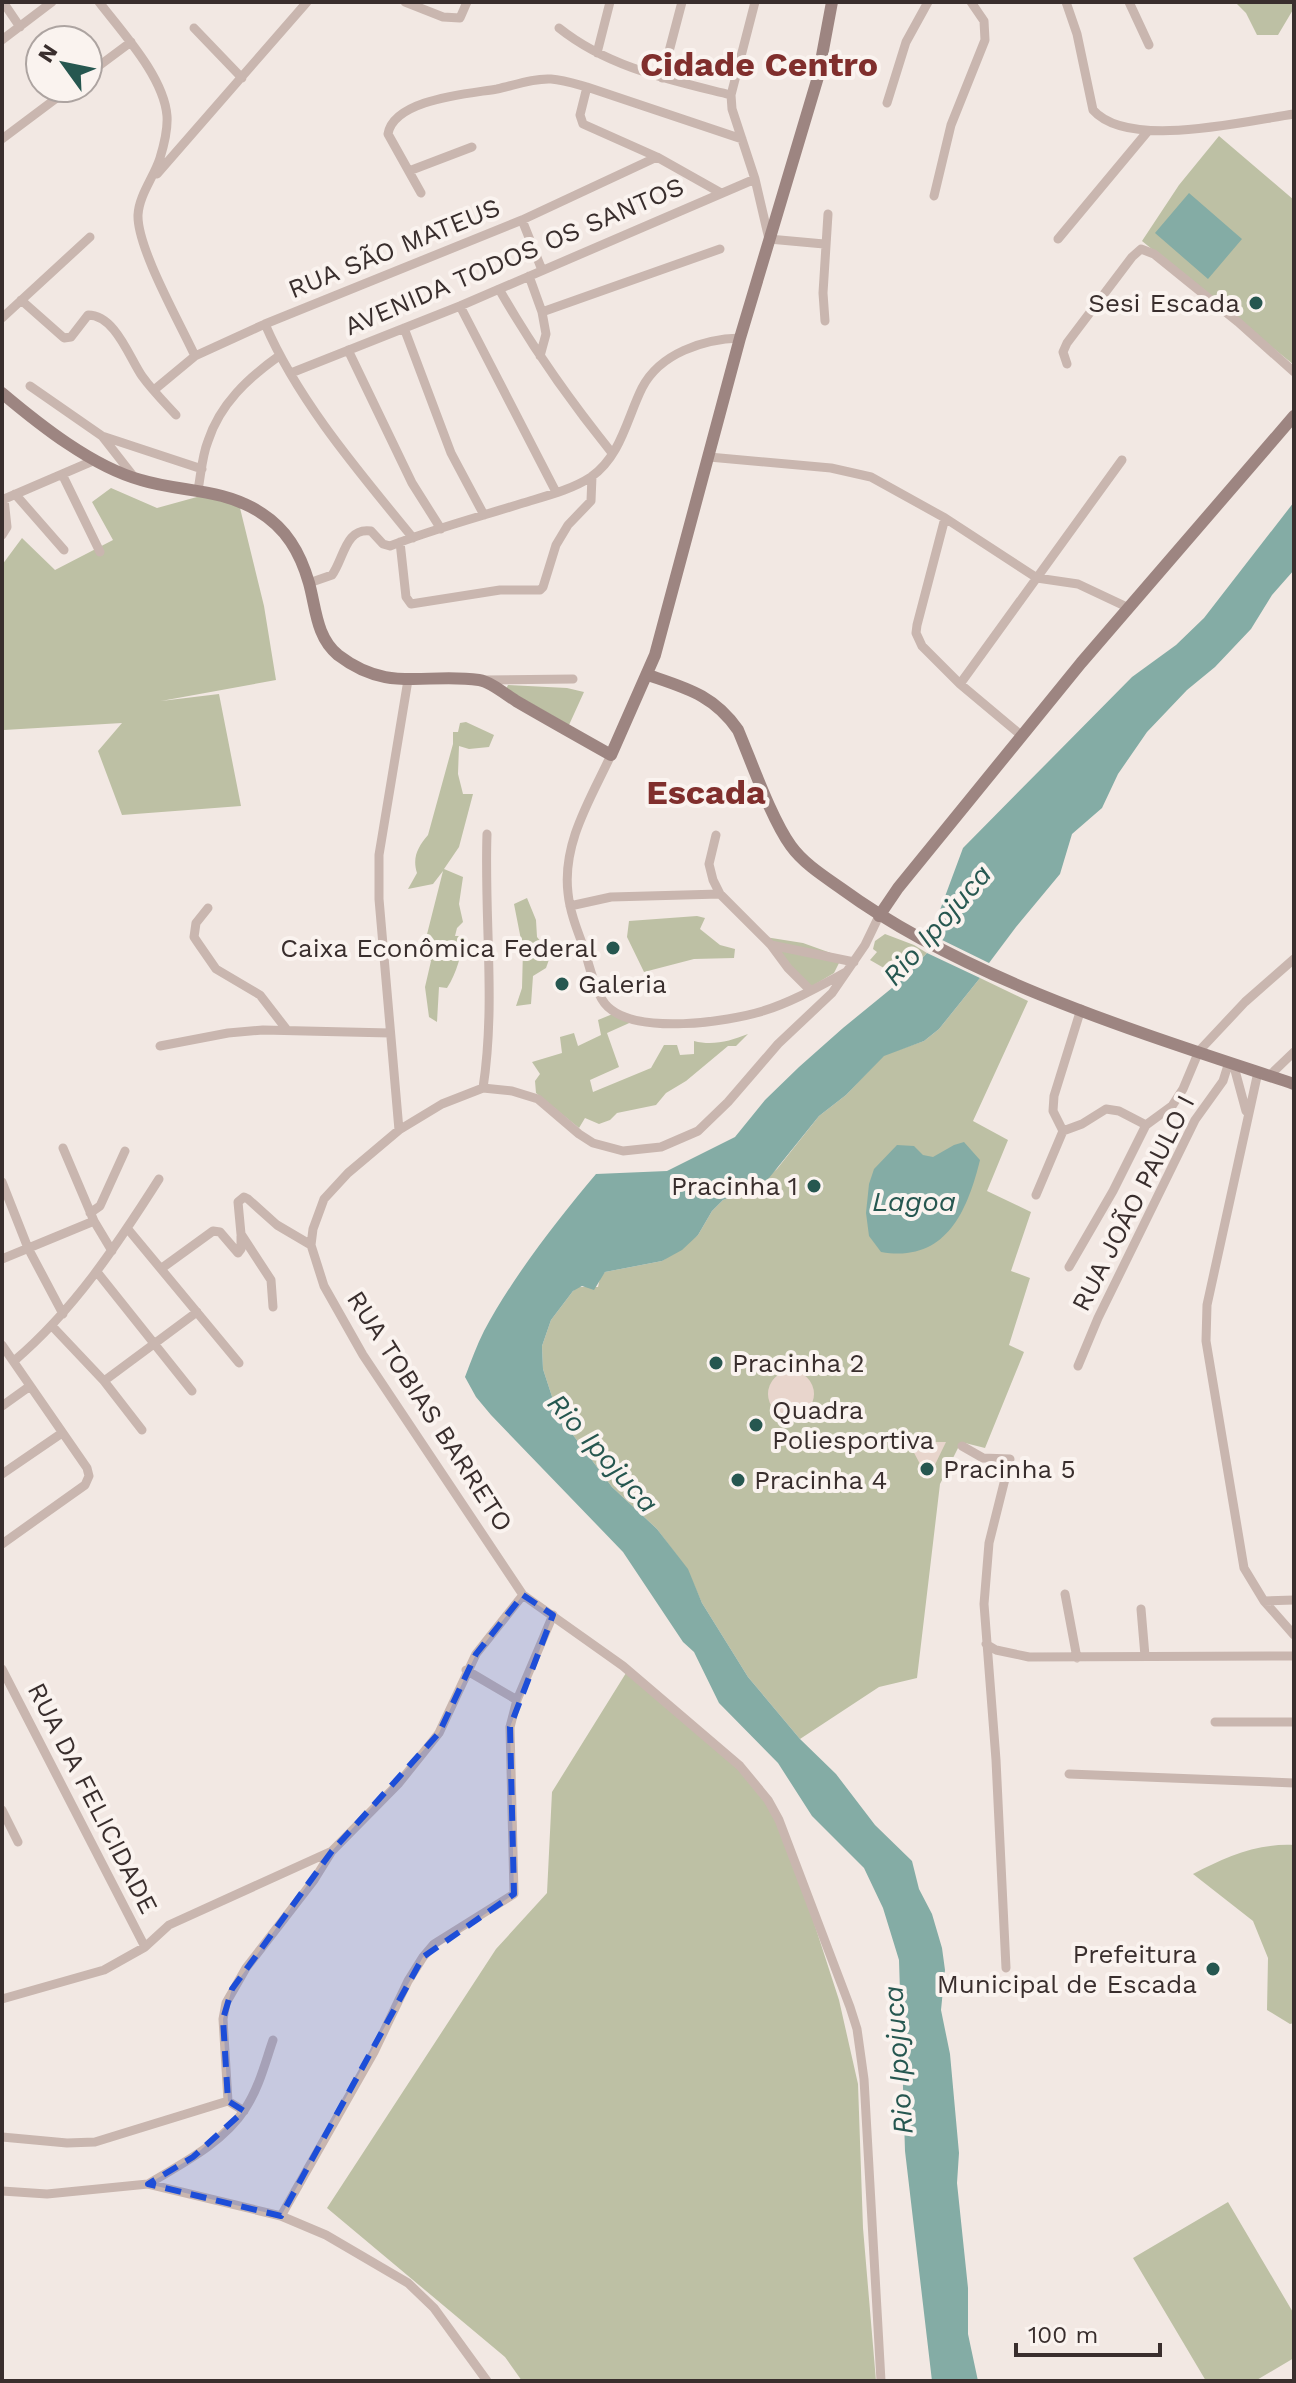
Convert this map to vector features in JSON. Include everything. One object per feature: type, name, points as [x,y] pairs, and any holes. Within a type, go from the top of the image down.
[{"type":"street","points":[[3,2],[20,27]]},
{"type":"street","points":[[2,40],[52,2]]},
{"type":"street","points":[[99,2],[131,42],[161,92],[167,115],[165,141],[138,216],[145,250],[195,356]]},
{"type":"street","points":[[154,177],[307,2]]},
{"type":"street","points":[[405,2],[451,19],[460,18],[467,2]]},
{"type":"street","points":[[597,53],[610,2]]},
{"type":"street","points":[[662,78],[682,2]]},
{"type":"street","points":[[755,2],[731,95],[732,109],[755,179],[769,239]]},
{"type":"street","points":[[887,103],[906,42],[928,2]]},
{"type":"street","points":[[934,196],[955,115],[985,40],[984,21],[971,2]]},
{"type":"street","points":[[1066,2],[1077,34],[1093,110],[1110,124],[1148,131],[1294,114]]},
{"type":"street","points":[[1129,2],[1149,45]]},
{"type":"street","points":[[834,4],[818,77],[740,338],[648,675],[579,824],[568,857],[567,881],[570,906],[589,966],[607,1007],[634,1020],[674,1023],[747,1015],[781,1004],[851,966]]},
{"type":"street","points":[[194,28],[242,78]]},
{"type":"street","points":[[559,28],[597,53],[662,78],[731,95]]},
{"type":"street","points":[[104,62],[131,42]]},
{"type":"street","points":[[421,193],[388,134],[395,120],[416,107],[440,99],[541,79],[587,87],[742,139]]},
{"type":"street","points":[[587,87],[581,122],[657,157],[721,193]]},
{"type":"street","points":[[2,139],[49,104]]},
{"type":"street","points":[[1058,239],[1148,131]]},
{"type":"street","points":[[409,171],[472,147]]},
{"type":"street","name":"RUA SÃO MATEUS","points":[[154,390],[195,356],[265,324],[522,220],[657,157]]},
{"type":"street","name":"AVENIDA TODOS OS SANTOS","points":[[291,373],[460,306],[755,179]]},
{"type":"street","points":[[825,321],[824,244],[828,214]]},
{"type":"street","points":[[522,220],[542,270]]},
{"type":"street","points":[[2,318],[90,237]]},
{"type":"street","points":[[769,239],[824,244]]},
{"type":"street","points":[[542,312],[720,249]]},
{"type":"street","points":[[1067,364],[1063,352],[1067,343],[1141,249],[1154,254],[1294,372]]},
{"type":"street","points":[[529,276],[546,334],[540,356]]},
{"type":"street","points":[[499,289],[540,356],[612,453]]},
{"type":"street","points":[[21,300],[64,338],[71,337],[88,315],[98,317],[114,330],[154,390],[176,415]]},
{"type":"street","points":[[460,306],[556,492]]},
{"type":"street","points":[[265,324],[279,356],[342,448],[413,538]]},
{"type":"street","points":[[404,328],[451,453],[484,515]]},
{"type":"street","points":[[309,583],[332,575],[350,538],[357,532],[371,531],[385,546],[556,492],[592,476],[612,453],[629,423],[641,390],[653,373],[674,357],[703,342],[740,338]]},
{"type":"street","points":[[348,350],[412,483],[441,529]]},
{"type":"street","points":[[198,490],[207,441],[230,400],[252,377],[279,356]]},
{"type":"street","points":[[30,386],[102,436],[202,469]]},
{"type":"street","points":[[2,393],[20,409],[95,460],[136,479],[229,497],[259,511],[297,550],[321,632],[337,654],[390,680],[573,679]]},
{"type":"street","points":[[162,1268],[213,1231],[220,1232],[239,1253],[239,1200],[248,1199],[277,1225],[311,1245],[317,1214],[335,1186],[399,1130],[442,1104],[483,1088],[512,1091],[538,1099],[579,1134],[607,1148],[632,1151],[661,1147],[698,1131],[778,1044],[821,1005],[851,966],[898,888],[1129,608],[1294,416]]},
{"type":"street","points":[[102,436],[136,479]]},
{"type":"street","points":[[709,457],[852,472],[889,485],[1037,578],[1078,584],[1129,608]]},
{"type":"street","points":[[2,535],[7,527],[3,499],[95,460]]},
{"type":"street","points":[[960,684],[1122,460]]},
{"type":"street","points":[[62,474],[100,552]]},
{"type":"street","points":[[400,542],[408,603],[416,605],[500,590],[540,590],[556,545],[568,525],[588,506],[593,492],[592,476]]},
{"type":"street","points":[[15,494],[64,550]]},
{"type":"street","points":[[945,518],[916,633],[922,646],[960,684],[1022,736]]},
{"type":"street","points":[[648,675],[702,696],[728,715],[738,730],[791,846],[816,870],[879,916],[996,975],[1081,1009],[1294,1084]]},
{"type":"street","points":[[399,1130],[378,875],[381,832],[408,680]]},
{"type":"street","points":[[481,680],[611,755]]},
{"type":"street","points":[[483,1088],[489,1051],[490,1013],[485,898],[487,834]]},
{"type":"street","points":[[716,835],[709,864],[720,894],[810,990]]},
{"type":"street","points":[[570,906],[611,897],[720,894]]},
{"type":"street","points":[[208,908],[196,923],[194,937],[216,969],[260,995],[287,1030]]},
{"type":"street","points":[[771,945],[851,966]]},
{"type":"street","points":[[1069,1267],[1113,1191],[1146,1125],[1172,1106],[1199,1051],[1245,1002],[1294,959]]},
{"type":"street","points":[[1063,1131],[1053,1111],[1054,1096],[1081,1009]]},
{"type":"street","points":[[160,1046],[238,1031],[390,1033]]},
{"type":"street","points":[[1294,1052],[1264,1074],[1247,1115],[1207,1305],[1206,1330],[1239,1550],[1252,1584],[1294,1635]]},
{"type":"street","points":[[1231,1063],[1247,1115]]},
{"type":"street","name":"RUA JOÃO PAULO I","points":[[1078,1366],[1098,1318],[1195,1120],[1223,1081],[1231,1063]]},
{"type":"street","points":[[1036,1195],[1063,1131],[1082,1124],[1106,1109],[1119,1111],[1146,1125]]},
{"type":"street","points":[[63,1148],[92,1217],[112,1251]]},
{"type":"street","points":[[2,1259],[92,1217],[125,1151]]},
{"type":"street","points":[[14,1361],[52,1326],[97,1272],[159,1179]]},
{"type":"street","points":[[2,1182],[28,1248],[63,1314]]},
{"type":"street","points":[[127,1228],[239,1363]]},
{"type":"street","points":[[241,1234],[271,1280],[273,1307]]},
{"type":"street","name":"RUA TOBIAS BARRETO","points":[[311,1245],[324,1286],[363,1355],[523,1595]]},
{"type":"street","points":[[97,1272],[192,1391]]},
{"type":"street","points":[[104,1381],[197,1312]]},
{"type":"street","points":[[52,1326],[104,1381],[142,1430]]},
{"type":"street","points":[[2,1345],[89,1472],[85,1485],[2,1544]]},
{"type":"street","points":[[2,1406],[30,1386]]},
{"type":"street","points":[[2,1474],[62,1433]]},
{"type":"street","points":[[962,1446],[983,1458],[1010,1459],[989,1543],[985,1586],[1006,1968]]},
{"type":"street","points":[[1065,1594],[1077,1658]]},
{"type":"street","points":[[228,2101],[223,2019],[226,2003],[246,1968],[314,1880],[332,1851],[399,1783],[439,1733],[466,1670],[494,1629],[523,1595],[623,1666],[729,1757],[754,1782],[779,1820],[857,2029],[864,2079],[881,2381]]},
{"type":"street","points":[[1264,1601],[1294,1600]]},
{"type":"street","points":[[1141,1609],[1145,1656]]},
{"type":"street","points":[[281,2216],[374,2052],[408,1981],[434,1944],[514,1894],[509,1739],[517,1700],[553,1615]]},
{"type":"street","points":[[986,1644],[996,1650],[1029,1657],[1294,1656]]},
{"type":"street","name":"RUA DA FELICIDADE","points":[[2,1669],[145,1947]]},
{"type":"street","points":[[466,1670],[517,1700]]},
{"type":"street","points":[[1215,1722],[1294,1722]]},
{"type":"street","points":[[1069,1774],[1294,1783]]},
{"type":"street","points":[[2,1810],[18,1842]]},
{"type":"street","points":[[2,1999],[104,1970],[145,1947],[169,1925],[332,1851]]},
{"type":"street","points":[[148,2184],[193,2157],[221,2135],[244,2111],[258,2085],[273,2040]]},
{"type":"street","points":[[2,2137],[67,2143],[95,2142],[228,2101],[244,2111]]},
{"type":"street","points":[[2,2191],[47,2194],[148,2184],[281,2216],[326,2235],[408,2283],[434,2308],[487,2381]]},
{"type":"highlighted area","points":[[523,1595],[553,1615],[510,1727],[514,1894],[423,1957],[281,2216],[148,2184],[193,2157],[244,2111],[228,2101],[223,2019],[232,1989],[332,1851],[439,1733],[476,1654]]},
{"type":"green space","points":[[1235,2],[1294,2],[1294,8],[1278,35],[1257,35],[1246,13]]},
{"type":"green space","name":"Sesi Escada","points":[[1219,136],[1294,200],[1294,365],[1142,241],[1179,185]]},
{"type":"green space","points":[[111,488],[157,508],[215,492],[240,508],[264,606],[276,680],[161,701],[219,694],[241,806],[122,815],[98,751],[122,723],[4,730],[2,565],[22,538],[55,570],[113,540],[92,502]]},
{"type":"green space","points":[[508,685],[567,688],[584,692],[569,725],[506,689]]},
{"type":"green space","points":[[466,722],[494,735],[489,747],[469,749],[459,746],[458,774],[463,794],[473,794],[459,847],[444,869],[463,877],[459,904],[463,922],[455,936],[465,936],[447,988],[439,987],[437,1022],[429,1017],[425,987],[431,961],[423,950],[443,871],[433,884],[408,889],[417,873],[417,852],[428,835],[453,744],[453,732],[458,732],[460,723]]},
{"type":"green space","points":[[527,898],[536,920],[537,937],[551,954],[546,968],[533,976],[531,1004],[516,1006],[522,988],[523,950],[514,904]]},
{"type":"green space","points":[[705,918],[700,929],[720,945],[735,949],[734,958],[694,959],[644,972],[627,937],[629,921]]},
{"type":"green space","points":[[885,934],[927,953],[903,979],[870,960],[877,952],[873,949],[875,941]]},
{"type":"green space","points":[[759,936],[803,943],[842,957],[834,973],[809,988]]},
{"type":"green space","points":[[980,978],[1028,1001],[973,1121],[1008,1140],[987,1191],[1031,1212],[1011,1271],[1030,1278],[1009,1345],[1024,1352],[985,1448],[961,1442],[940,1484],[917,1678],[879,1687],[800,1739],[748,1677],[702,1603],[687,1569],[657,1529],[612,1487],[558,1415],[543,1369],[542,1346],[551,1320],[577,1287],[598,1287],[605,1272],[662,1261],[698,1235],[712,1211],[723,1200],[752,1189],[777,1169],[819,1116],[846,1095],[884,1055],[924,1041],[939,1029]]},
{"type":"green space","points":[[620,1011],[636,1020],[607,1033],[619,1067],[590,1080],[593,1092],[651,1068],[664,1045],[677,1045],[680,1055],[694,1054],[694,1041],[721,1042],[748,1034],[736,1046],[728,1046],[686,1081],[666,1093],[656,1105],[617,1113],[599,1124],[585,1118],[579,1128],[536,1093],[535,1081],[540,1074],[532,1062],[562,1053],[560,1037],[574,1033],[578,1046],[601,1035],[598,1020]]},
{"type":"green space","points":[[626,1673],[744,1773],[782,1824],[839,2000],[858,2084],[863,2228],[876,2381],[522,2381],[505,2357],[327,2208],[496,1949],[547,1893],[552,1792]]},
{"type":"green space","points":[[1294,1845],[1294,2023],[1290,2024],[1267,2010],[1268,1958],[1253,1921],[1193,1874],[1242,1852],[1267,1846]]},
{"type":"green space","points":[[1228,2202],[1294,2314],[1294,2358],[1255,2381],[1206,2381],[1133,2258]]},
{"type":"shaded area","points":[[791,1371],[807,1378],[814,1394],[807,1410],[791,1417],[775,1410],[768,1394],[775,1378]]},
{"type":"shaded area","name":"Pracinha 5","points":[[917,1442],[946,1442],[928,1479],[912,1449]]},
{"type":"water","points":[[1189,193],[1242,239],[1208,279],[1155,233]]},
{"type":"water","points":[[1294,502],[1294,570],[1272,595],[1251,629],[1147,732],[1118,774],[1102,808],[1072,834],[1060,874],[989,963],[938,938],[940,910],[963,848],[1132,677],[1176,645],[1204,618]]},
{"type":"water","points":[[927,953],[980,978],[939,1029],[924,1041],[884,1056],[846,1095],[819,1116],[769,1178],[752,1189],[723,1200],[712,1211],[698,1235],[682,1250],[662,1261],[605,1272],[594,1290],[582,1286],[573,1291],[551,1320],[542,1346],[543,1369],[558,1415],[612,1487],[657,1529],[688,1569],[702,1603],[748,1677],[800,1739],[836,1774],[875,1825],[912,1861],[919,1889],[932,1914],[945,1970],[941,2010],[950,2054],[959,2153],[957,2183],[968,2288],[968,2334],[978,2381],[932,2381],[905,2151],[899,1960],[883,1908],[864,1868],[812,1816],[778,1763],[719,1703],[694,1652],[683,1642],[623,1552],[491,1415],[465,1377],[476,1347],[508,1290],[551,1229],[596,1174],[667,1171],[735,1137],[765,1100],[799,1067],[903,979]]},
{"type":"water","name":"Lagoa","points":[[964,1142],[980,1160],[968,1198],[950,1230],[922,1250],[881,1252],[869,1236],[866,1213],[874,1169],[897,1145],[914,1146],[923,1155],[933,1157]]},
{"type":"place","name":"Sesi Escada","points":[[1256,303]]},
{"type":"place","name":"Caixa Econômica Federal","points":[[613,948]]},
{"type":"place","name":"Galeria","points":[[562,984]]},
{"type":"place","name":"Pracinha 1","points":[[814,1186]]},
{"type":"place","name":"Pracinha 2","points":[[716,1363]]},
{"type":"place","name":"Quadra Poliesportiva","points":[[756,1425]]},
{"type":"place","name":"Pracinha 5","points":[[927,1469]]},
{"type":"place","name":"Pracinha 4","points":[[738,1480]]},
{"type":"place","name":"Prefeitura Municipal de Escada","points":[[1213,1969]]},
{"type":"district","name":"Cidade Centro","points":[[759,64]]},
{"type":"district","name":"Escada","points":[[706,792]]},
{"type":"water label","name":"Rio Ipojuca","points":[[937,925]]},
{"type":"water label","name":"Rio Ipojuca","points":[[603,1453]]},
{"type":"water label","name":"Rio Ipojuca","points":[[898,2060]]}]
